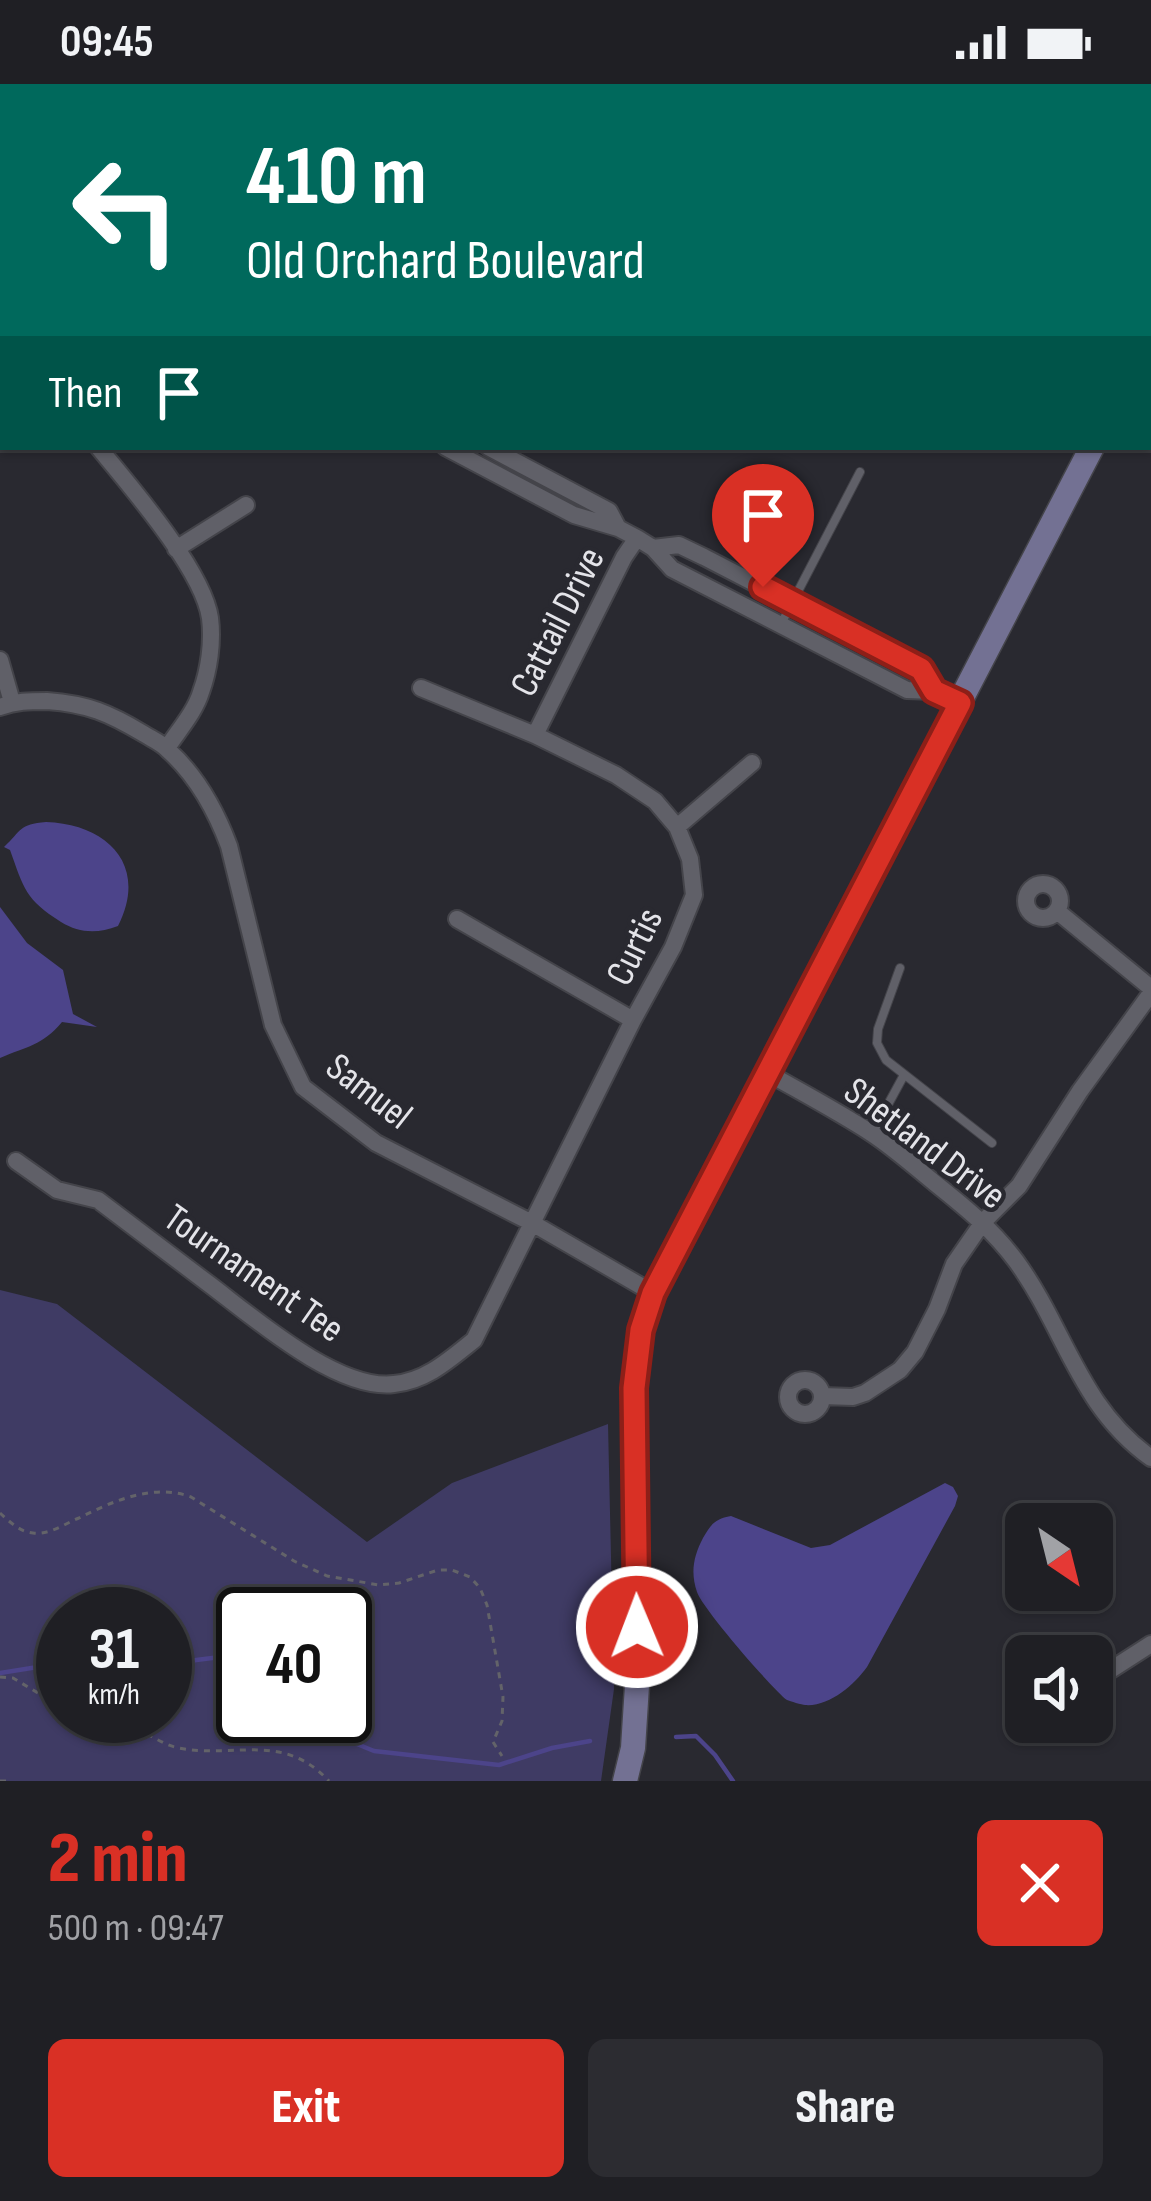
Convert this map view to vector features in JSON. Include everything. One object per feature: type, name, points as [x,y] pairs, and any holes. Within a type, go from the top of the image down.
[{"type":"street","points":[[0,660],[6,705],[23,700],[92,706],[167,748],[200,696],[210,653],[209,617],[201,589],[100,450]]},
{"type":"street","points":[[451,450],[574,515],[618,528],[645,543],[672,569],[907,690],[934,691],[960,703]]},
{"type":"street","points":[[494,450],[609,511],[618,528]]},
{"type":"street","points":[[625,1781],[633,1748],[638,1670],[634,1388],[641,1330],[653,1293],[1090,450]]},
{"type":"street","points":[[176,549],[245,505]]},
{"type":"street","points":[[645,543],[679,545],[792,602],[921,669],[934,691]]},
{"type":"street","name":"Cattail Drive","points":[[535,735],[624,556],[645,543]]},
{"type":"street","points":[[421,688],[535,735],[616,776],[655,801],[677,827],[752,763]]},
{"type":"street","name":"Samuel","points":[[167,748],[218,819],[273,1025],[303,1087],[376,1143],[532,1223],[653,1293]]},
{"type":"street","name":"Curtis","points":[[532,1223],[673,947],[694,895],[690,859],[677,827]]},
{"type":"street","points":[[822,1396],[865,1393],[900,1370],[915,1352],[954,1264],[983,1222],[1019,1186],[1151,990],[1057,911]]},
{"type":"street","points":[[457,919],[633,1020]]},
{"type":"street","name":"Shetland Drive","points":[[766,1072],[872,1134],[983,1222],[1044,1304],[1074,1369],[1102,1412],[1151,1458]]},
{"type":"street","name":"Tournament Tee","points":[[16,1161],[57,1190],[98,1200],[300,1352],[355,1379],[389,1385],[435,1371],[474,1340],[532,1223]]},
{"type":"street","points":[[1113,1668],[1151,1644]]},
{"type":"lane","points":[[781,624],[860,472]]},
{"type":"lane","points":[[900,968],[877,1043],[886,1060],[992,1143]]},
{"type":"lane","points":[[872,1134],[904,1075]]},
{"type":"path","points":[[0,1514],[20,1529],[37,1534],[117,1502],[172,1491],[191,1497],[294,1561],[327,1576],[379,1585],[438,1570],[470,1577],[483,1593],[498,1659],[504,1712],[493,1742],[502,1756]]},
{"type":"path","points":[[0,1677],[13,1678],[36,1692]]},
{"type":"path","points":[[168,1743],[180,1748],[288,1753],[329,1781]]},
{"type":"path","points":[[0,1780],[8,1781]]},
{"type":"shaded area","points":[[46,822],[87,831],[116,852],[128,884],[118,926],[95,931],[75,928],[49,914],[27,892],[10,850],[4,847],[25,827]]},
{"type":"shaded area","points":[[0,907],[27,943],[63,970],[73,1014],[97,1027],[62,1022],[41,1041],[0,1058]]},
{"type":"shaded area","points":[[0,1290],[57,1304],[367,1542],[452,1483],[608,1424],[614,1689],[601,1781],[0,1781]]},
{"type":"shaded area","points":[[945,1483],[958,1496],[955,1506],[867,1667],[832,1699],[814,1705],[787,1700],[697,1592],[693,1571],[697,1551],[708,1529],[721,1519],[731,1516],[811,1548],[830,1545]]},
{"type":"waterway","points":[[192,1661],[216,1658]]},
{"type":"waterway","points":[[0,1673],[36,1667]]},
{"type":"waterway","points":[[676,1737],[696,1736],[733,1781]]},
{"type":"waterway","points":[[355,1743],[374,1751],[499,1765],[590,1741]]},
{"type":"route","points":[[637,1627],[634,1388],[641,1330],[653,1293],[960,703],[934,691],[921,669],[763,587]]}]
